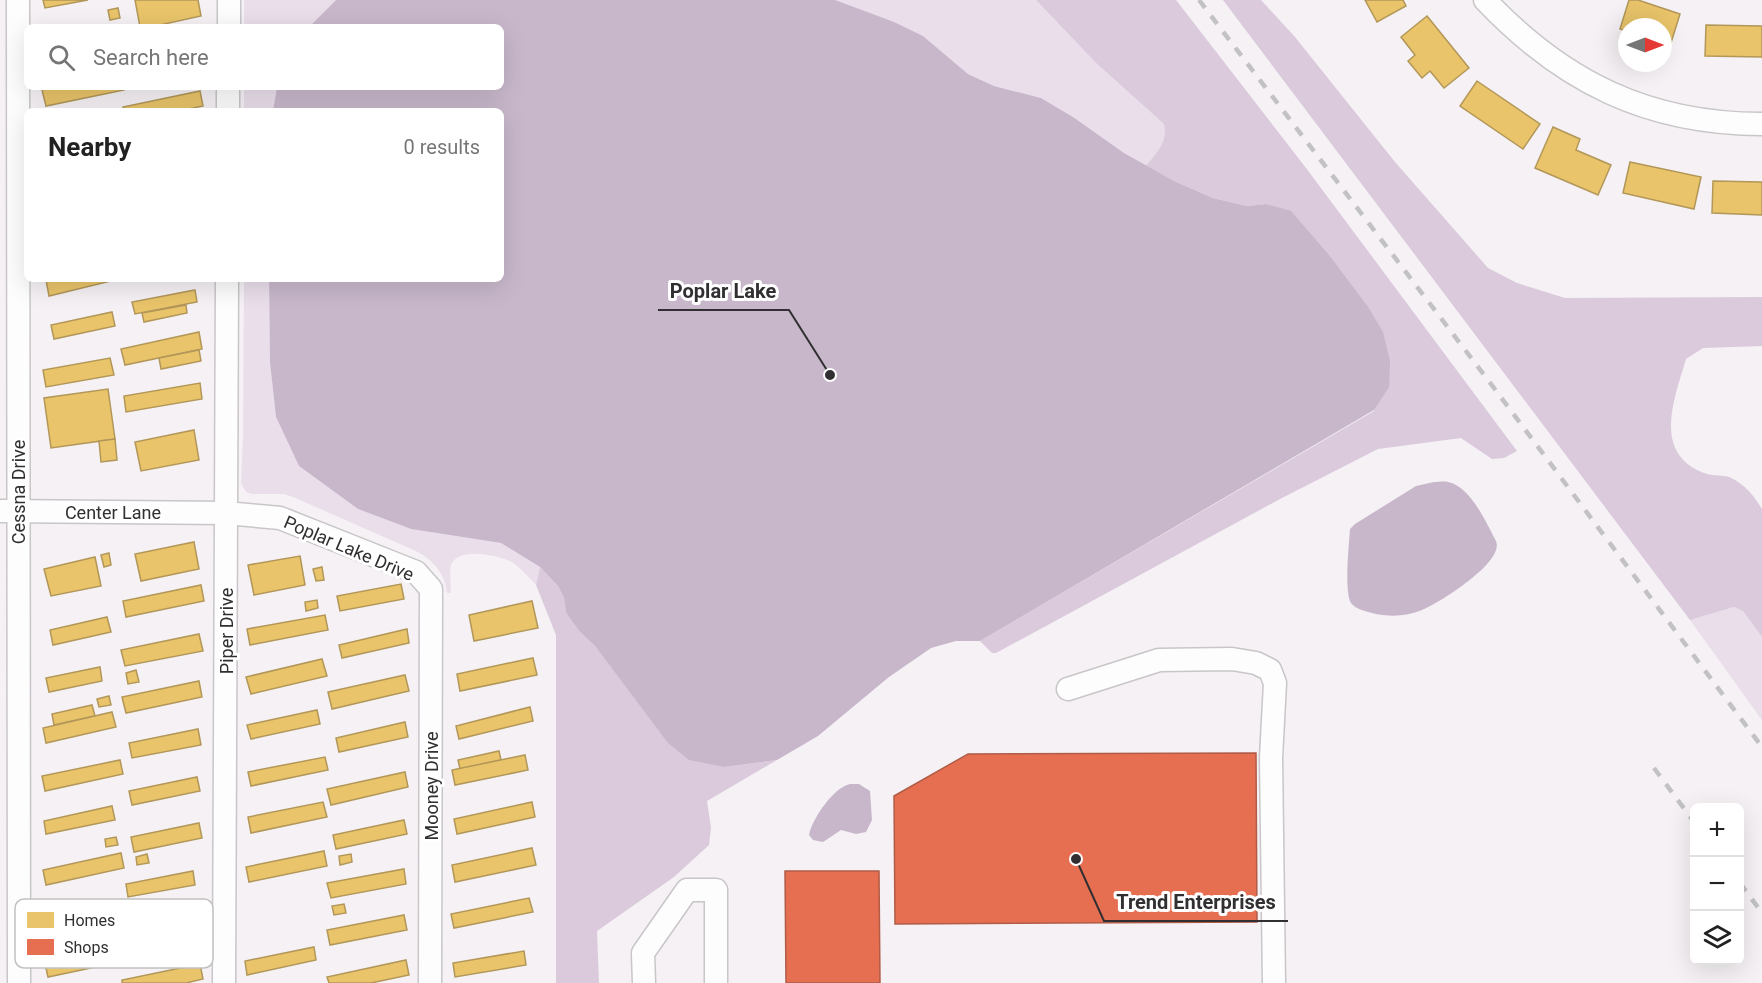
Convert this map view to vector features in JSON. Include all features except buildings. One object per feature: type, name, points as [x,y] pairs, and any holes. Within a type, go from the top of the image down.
[{"type":"street","name":"Cessna Drive","points":[[17,899],[9,511],[18,0]]},
{"type":"street","points":[[228,24],[229,0]]},
{"type":"street","points":[[1485,0],[1512,28],[1551,60],[1588,82],[1626,100],[1674,115],[1716,122],[1762,124]]},
{"type":"street","points":[[228,90],[228,108]]},
{"type":"street","name":"Piper Drive","points":[[224,983],[227,282]]},
{"type":"street","name":"Center Lane","points":[[9,511],[226,513]]},
{"type":"street","name":"Poplar Lake Drive","points":[[226,513],[280,518],[416,572],[431,589]]},
{"type":"street","name":"Mooney Drive","points":[[430,983],[431,589]]},
{"type":"street","points":[[1068,689],[1159,660],[1232,659],[1256,663],[1270,670],[1275,683],[1271,758],[1274,983]]},
{"type":"street","points":[[644,983],[643,953],[687,890],[716,890],[716,983]]},
{"type":"street","name":"Cessna Drive","points":[[19,968],[19,983]]},
{"type":"shaded area","points":[[244,0],[336,0],[312,24],[244,24]]},
{"type":"shaded area","points":[[336,0],[835,0],[894,22],[923,36],[968,74],[994,86],[1041,98],[1073,117],[1124,153],[1174,181],[1213,198],[1247,206],[1266,204],[1291,211],[1331,257],[1367,305],[1383,332],[1390,361],[1389,387],[1374,410],[980,641],[956,641],[931,648],[889,677],[818,736],[777,760],[725,767],[689,760],[668,743],[596,647],[579,631],[566,613],[564,598],[558,586],[540,567],[501,543],[411,529],[358,509],[299,466],[276,417],[270,363],[269,282],[504,282],[504,108],[274,108],[276,90],[504,90],[504,24],[312,24]]},
{"type":"shaded area","points":[[835,0],[1036,0],[1096,63],[1164,124],[1163,142],[1146,166],[1041,98],[994,86],[968,74],[923,36]]},
{"type":"shaded area","points":[[1036,0],[1176,0],[1306,168],[1517,451],[1504,458],[1492,459],[1461,438],[1378,449],[1280,499],[996,653],[992,653],[980,641],[1374,411],[1367,305],[1331,257],[1291,212],[1266,204],[1247,206],[1213,198],[1146,166],[1163,142],[1164,124],[1096,63]]},
{"type":"shaded area","points":[[1223,0],[1261,0],[1295,37],[1395,162],[1488,268],[1517,283],[1565,298],[1762,297],[1762,346],[1703,348],[1686,359],[1676,392],[1671,425],[1678,454],[1690,465],[1707,474],[1727,476],[1740,483],[1762,509],[1762,637],[1743,611],[1734,607],[1690,620]]},
{"type":"shaded area","points":[[244,90],[276,90],[274,108],[244,108]]},
{"type":"shaded area","points":[[244,282],[269,282],[270,363],[276,417],[299,466],[358,509],[411,529],[501,543],[540,567],[536,585],[512,562],[489,555],[470,554],[455,559],[451,565],[451,593],[447,593],[441,573],[428,559],[416,551],[293,497],[284,494],[246,492],[241,483]]},
{"type":"shaded area","points":[[1434,482],[1456,485],[1470,497],[1496,541],[1496,550],[1491,560],[1455,591],[1416,612],[1397,616],[1384,615],[1355,607],[1351,603],[1348,589],[1350,529],[1416,486]]},
{"type":"shaded area","points":[[540,567],[558,586],[564,598],[566,613],[579,631],[725,767],[777,760],[707,801],[711,828],[709,845],[674,877],[597,931],[599,983],[556,983],[556,635],[536,585]]},
{"type":"shaded area","points":[[1734,607],[1743,611],[1762,637],[1762,720],[1690,620]]},
{"type":"shaded area","points":[[850,784],[859,784],[870,791],[872,820],[866,832],[856,834],[841,830],[823,842],[813,840],[809,835],[819,813],[837,791]]},
{"type":"railway","points":[[1199,0],[1494,388],[1762,747]]},
{"type":"railway","points":[[1654,768],[1690,817]]},
{"type":"railway","points":[[1744,888],[1762,913]]},
{"type":"place","name":"Poplar Lake","points":[[830,375]]},
{"type":"place","name":"Trend Enterprises","points":[[1076,859]]}]
